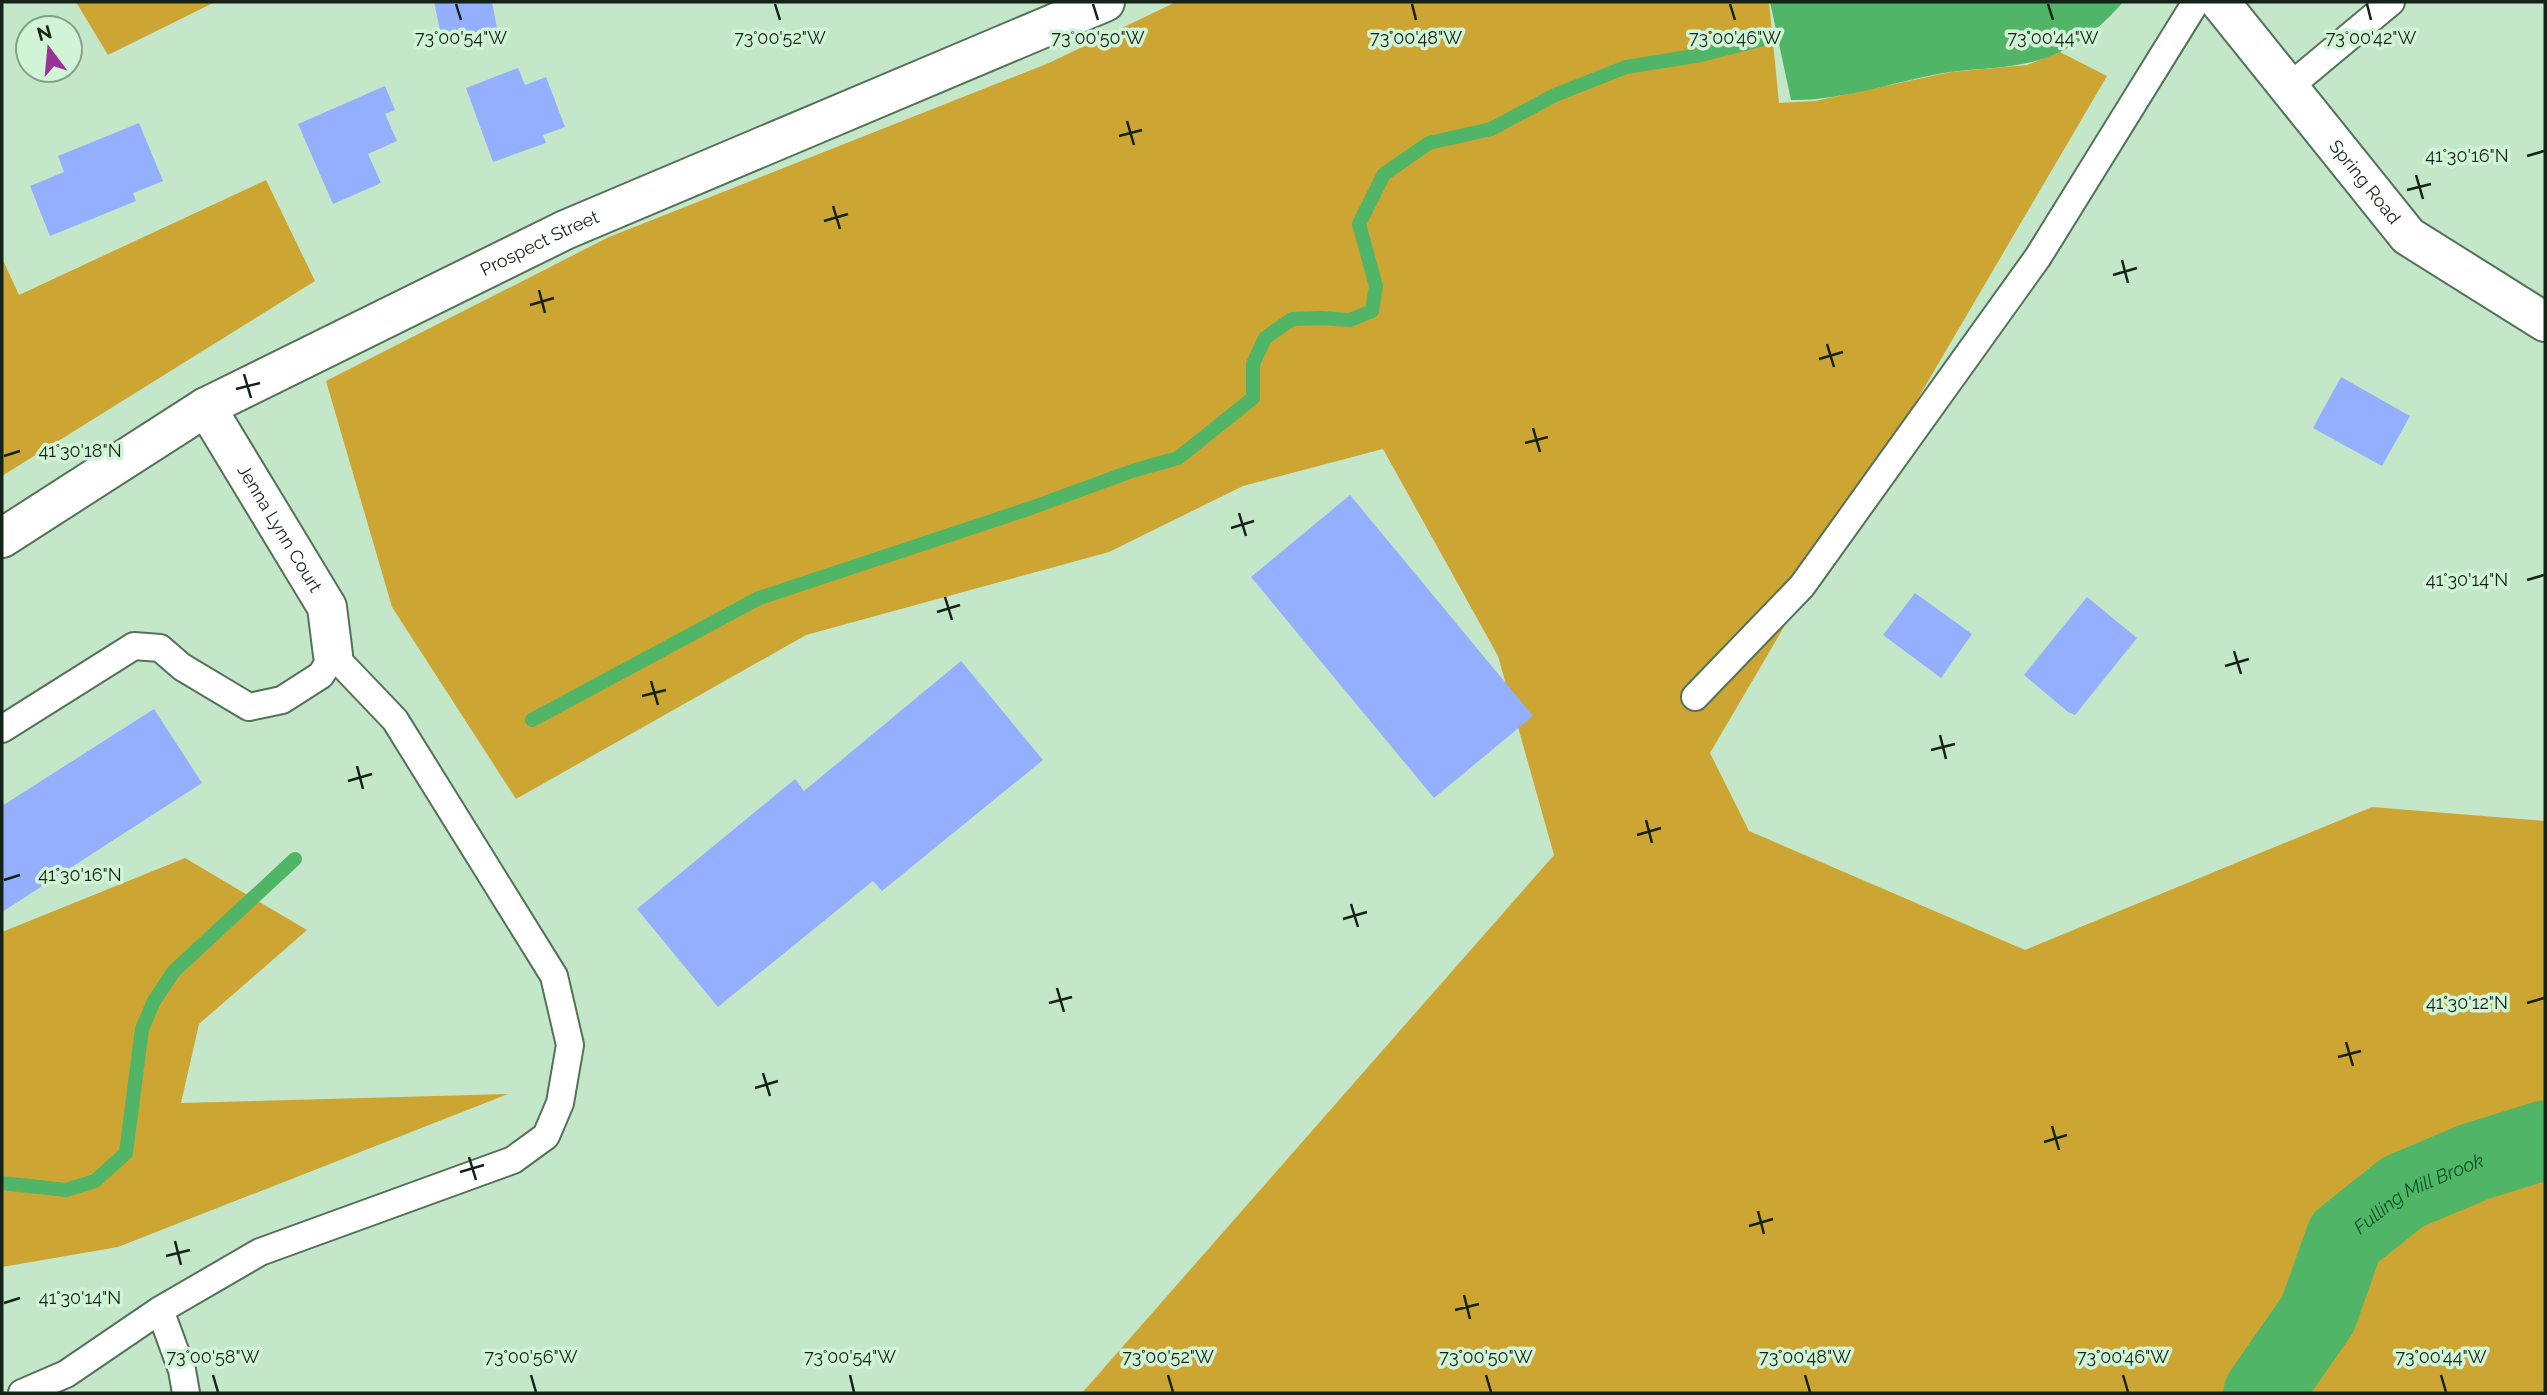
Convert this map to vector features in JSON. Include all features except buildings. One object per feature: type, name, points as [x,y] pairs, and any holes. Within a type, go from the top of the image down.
[{"type":"main road","name":"Prospect Street","points":[[2,538],[206,407],[565,230],[1105,2]]},
{"type":"main road","name":"Spring Road","points":[[2220,2],[2409,236],[2545,322]]},
{"type":"main road","name":"Jenna Lynn Court","points":[[206,407],[327,607],[333,655]]},
{"type":"lane","points":[[1695,697],[1802,586],[1834,542],[2038,257],[2196,2]]},
{"type":"lane","points":[[2289,87],[2391,2]]},
{"type":"lane","points":[[2,729],[134,646],[160,648],[181,667],[249,707],[282,699],[321,674],[333,655],[395,720],[554,976],[570,1045],[560,1103],[546,1136],[513,1160],[260,1252],[160,1310],[66,1374],[22,1393]]},
{"type":"lane","points":[[160,1310],[182,1370],[186,1393]]},
{"type":"shaded area","points":[[76,2],[215,2],[108,55]]},
{"type":"shaded area","points":[[1176,2],[1769,2],[1779,103],[1815,101],[1951,72],[2027,65],[2060,52],[2107,76],[1710,753],[1749,831],[2025,950],[2372,807],[2545,821],[2545,1393],[1082,1393],[1554,855],[1498,656],[1383,449],[1243,486],[1109,552],[806,635],[516,799],[392,607],[326,381],[609,237],[1049,63]]},
{"type":"shaded area","points":[[1770,2],[2123,2],[2102,24],[2078,42],[2047,58],[2006,67],[1950,72],[1851,94],[1791,100]]},
{"type":"shaded area","points":[[266,180],[315,281],[2,476],[2,258],[19,295]]},
{"type":"shaded area","points":[[185,858],[307,930],[199,1024],[181,1103],[508,1094],[118,1247],[2,1267],[2,932]]},
{"type":"waterway","points":[[532,720],[759,598],[1031,508],[1132,471],[1178,458],[1253,398],[1253,364],[1265,338],[1292,319],[1350,320],[1372,311],[1376,286],[1359,224],[1384,174],[1429,143],[1491,129],[1555,95],[1626,67],[1701,55],[1795,31]]},
{"type":"waterway","points":[[2,1183],[66,1190],[95,1181],[126,1153],[142,1029],[154,1001],[174,971],[295,859]]},
{"type":"waterway","name":"Fulling Mill Brook","points":[[2263,1393],[2318,1314],[2345,1238],[2403,1192],[2474,1162],[2545,1140]]}]
